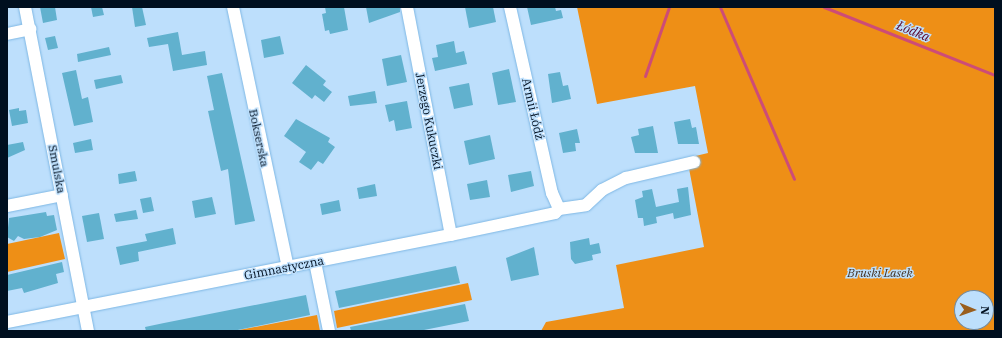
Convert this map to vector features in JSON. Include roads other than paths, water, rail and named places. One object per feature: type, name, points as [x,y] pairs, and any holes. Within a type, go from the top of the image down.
[{"type":"street","name":"Smulska","points":[[25,7],[88,331]]},
{"type":"street","name":"Bokserska","points":[[233,7],[288,268]]},
{"type":"street","name":"Jerzego Kukuczki","points":[[407,7],[451,235]]},
{"type":"street","name":"Armii Łódź","points":[[510,7],[552,192],[559,209]]},
{"type":"street","points":[[7,34],[30,29]]},
{"type":"street","name":"Gimnastyczna","points":[[7,322],[288,268],[555,213],[559,209],[586,205],[602,190],[626,178],[694,162]]},
{"type":"street","points":[[7,206],[62,195]]},
{"type":"street","points":[[315,262],[329,331]]},
{"type":"waterway","points":[[645,76],[669,7]]},
{"type":"waterway","points":[[720,7],[794,179]]},
{"type":"waterway","name":"Łódka","points":[[824,7],[995,75]]},
{"type":"park label","name":"Bruski Lasek","points":[[880,273]]}]
